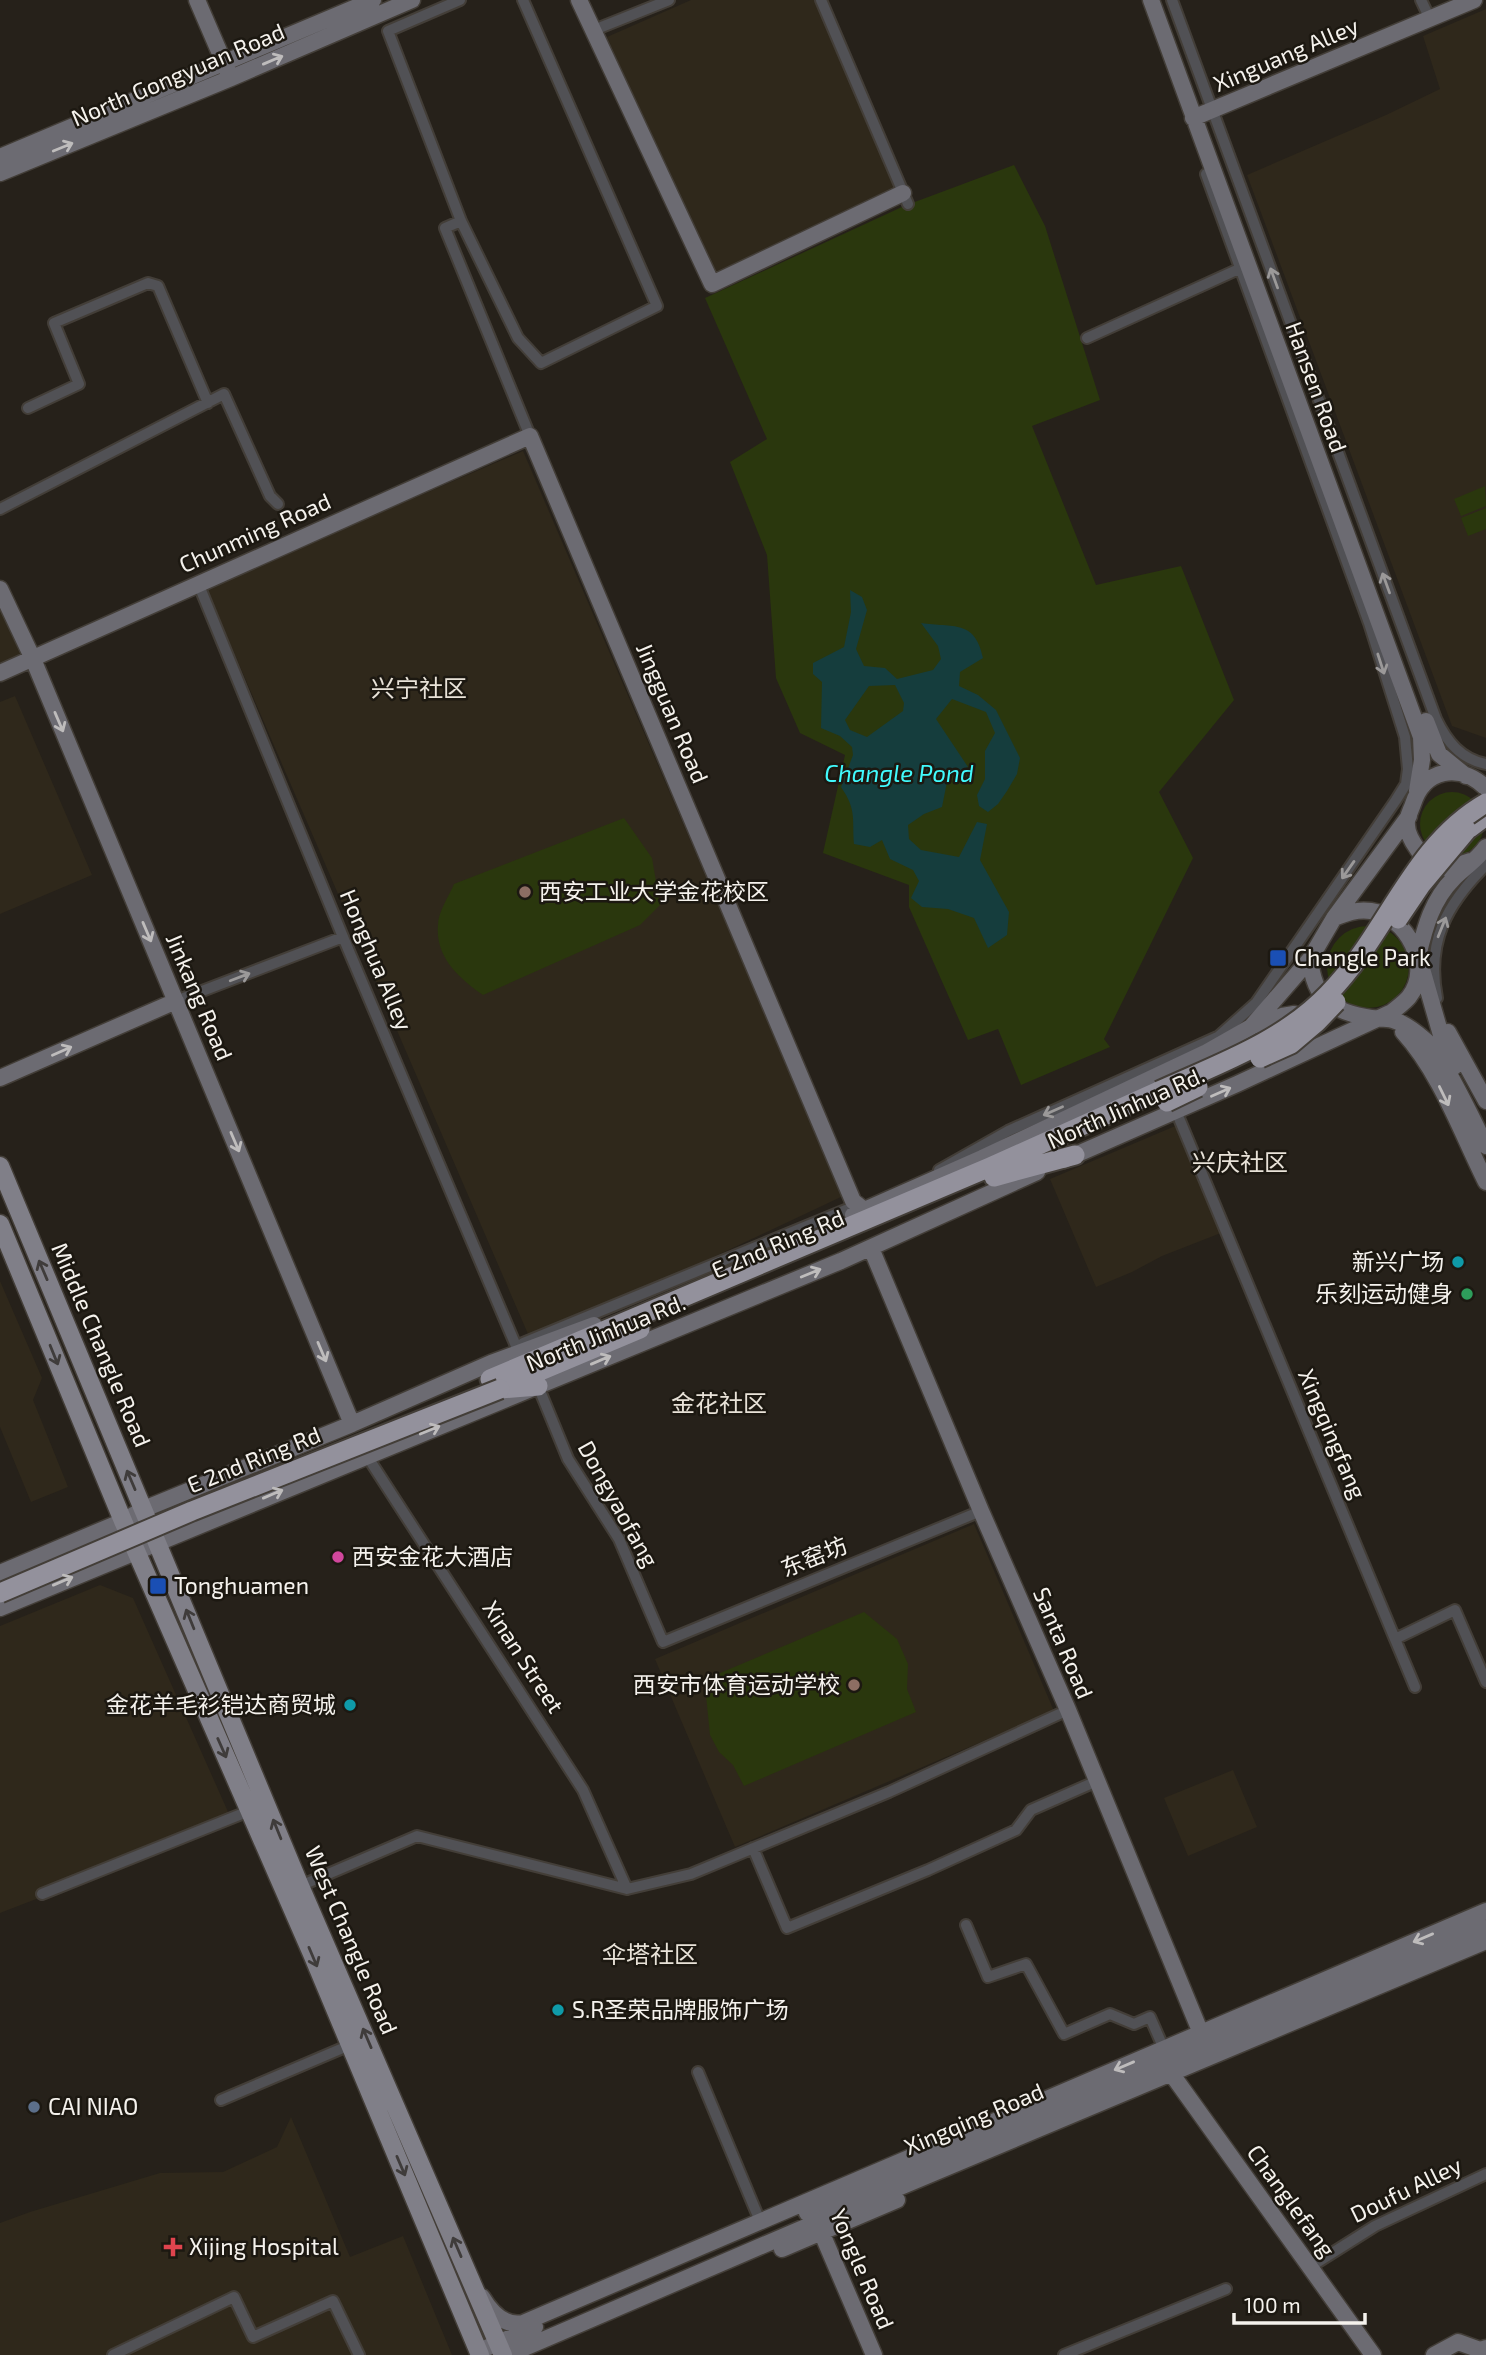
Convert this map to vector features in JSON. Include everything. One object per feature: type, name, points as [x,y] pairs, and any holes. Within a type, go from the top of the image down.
[{"type":"highway","name":"E 2nd Ring Rd","points":[[1167,1101],[1270,1040],[1329,994],[1353,965],[1408,880],[1447,831],[1486,803]]},
{"type":"highway","name":"E 2nd Ring Rd","points":[[0,1580],[150,1517],[495,1384],[559,1348],[1167,1101],[1291,1044],[1317,1022],[1362,974],[1437,866],[1467,830],[1486,816]]},
{"type":"highway","points":[[992,1172],[1051,1124]]},
{"type":"highway","points":[[992,1172],[1075,1155]]},
{"type":"highway","name":"E 2nd Ring Rd","points":[[0,1593],[992,1172]]},
{"type":"highway","points":[[519,1353],[559,1348]]},
{"type":"highway","points":[[495,1384],[538,1386]]},
{"type":"main road","points":[[197,0],[227,71]]},
{"type":"main road","name":"North Gongyuan Road","points":[[0,173],[227,71],[373,0]]},
{"type":"main road","name":"North Gongyuan Road","points":[[0,156],[412,0]]},
{"type":"main road","points":[[579,0],[712,284],[906,198]]},
{"type":"main road","name":"Hansen Road","points":[[1151,0],[1203,115],[1422,737],[1422,760],[1411,787],[1409,816]]},
{"type":"main road","name":"Hansen Road","points":[[1161,0],[1439,754],[1480,779]]},
{"type":"main road","name":"Xinguang Alley","points":[[1203,115],[1474,0]]},
{"type":"main road","name":"Chunming Road","points":[[0,673],[530,436]]},
{"type":"main road","name":"Jingguan Road","points":[[530,436],[853,1200],[861,1207]]},
{"type":"main road","name":"Jinkang Road","points":[[0,589],[33,659],[352,1423]]},
{"type":"main road","points":[[1411,787],[1437,775],[1452,773],[1480,779]]},
{"type":"main road","points":[[1409,816],[1407,825],[1410,837],[1426,861],[1444,868],[1478,863]]},
{"type":"main road","points":[[1409,816],[1334,918],[1310,958],[1312,977],[1320,995],[1334,1007],[1351,1015],[1384,1019],[1427,1041],[1438,1056],[1486,1146]]},
{"type":"main road","points":[[1384,1019],[1410,996],[1418,975],[1418,956],[1424,929],[1432,909],[1451,881],[1478,863],[1486,847]]},
{"type":"main road","points":[[1334,918],[1353,911],[1373,911],[1392,919],[1406,933],[1428,984],[1430,1002],[1445,1049],[1486,1127]]},
{"type":"main road","name":"North Jinhua Rd.","points":[[0,1573],[144,1509],[519,1353],[634,1309],[861,1207],[982,1158],[1207,1052],[1251,1027],[1310,958]]},
{"type":"main road","points":[[0,1078],[176,1001]]},
{"type":"main road","points":[[1430,1002],[1486,1101]]},
{"type":"main road","points":[[1251,1027],[1288,1014],[1302,1019],[1307,1030],[1306,1040],[1280,1064]]},
{"type":"main road","points":[[1384,1019],[1418,1049],[1486,1182]]},
{"type":"main road","name":"North Jinhua Rd.","points":[[0,1608],[871,1248],[1075,1155],[1167,1101],[1280,1064],[1384,1019]]},
{"type":"main road","name":"Middle Changle Road","points":[[0,1166],[158,1542]]},
{"type":"main road","name":"Middle Changle Road","points":[[0,1224],[136,1551]]},
{"type":"main road","name":"Santa Road","points":[[871,1248],[1068,1710],[1206,2045]]},
{"type":"main road","name":"West Changle Road","points":[[158,1542],[300,1886],[503,2351]]},
{"type":"main road","name":"West Changle Road","points":[[136,1551],[480,2353]]},
{"type":"main road","points":[[534,2355],[815,2216],[1164,2049],[1206,2045],[1486,1911]]},
{"type":"main road","name":"Xingqing Road","points":[[503,2351],[1206,2045],[1486,1928]]},
{"type":"main road","name":"Xingqing Road","points":[[480,2353],[503,2351],[550,2337],[815,2216],[1174,2077],[1206,2045],[1486,1941]]},
{"type":"main road","points":[[1174,2077],[1486,1951]]},
{"type":"main road","name":"Changlefang","points":[[1174,2077],[1373,2355]]},
{"type":"main road","points":[[473,2283],[493,2312],[502,2320],[515,2324],[760,2221],[815,2216]]},
{"type":"main road","name":"Yongle Road","points":[[815,2216],[874,2355]]},
{"type":"main road","points":[[550,2337],[574,2337]]},
{"type":"main road","points":[[1434,2355],[1458,2342],[1483,2349]]},
{"type":"street","points":[[460,0],[388,31],[461,221],[518,338],[541,363],[657,306],[523,0]]},
{"type":"street","points":[[594,30],[669,0]]},
{"type":"street","points":[[821,0],[906,198]]},
{"type":"street","points":[[1143,0],[1369,623],[1405,737],[1411,787],[1256,1003],[1219,1035]]},
{"type":"street","points":[[1172,0],[1203,115],[1431,706],[1443,735],[1480,779]]},
{"type":"street","points":[[1421,0],[1430,19]]},
{"type":"street","name":"Jingguan Road","points":[[461,221],[445,228],[530,436]]},
{"type":"street","points":[[1087,338],[1241,268]]},
{"type":"street","points":[[29,408],[79,384],[54,323],[148,283],[158,286],[208,403]]},
{"type":"street","points":[[0,509],[224,394],[270,496],[278,504]]},
{"type":"street","name":"Honghua Alley","points":[[198,583],[343,937],[519,1353]]},
{"type":"street","points":[[1452,747],[1486,764]]},
{"type":"street","points":[[1441,1018],[1435,984],[1436,939],[1456,898],[1478,863]]},
{"type":"street","points":[[176,1001],[343,937]]},
{"type":"street","points":[[861,1207],[925,1178],[1008,1131],[1219,1035],[1251,1027]]},
{"type":"street","name":"Xingqingfang","points":[[1167,1101],[1415,1687]]},
{"type":"street","name":"Dongyaofang","points":[[538,1386],[568,1460],[619,1539],[663,1642],[981,1511]]},
{"type":"street","name":"Xinan Street","points":[[367,1456],[583,1790],[627,1889]]},
{"type":"street","points":[[1395,1639],[1455,1610],[1486,1682]]},
{"type":"street","points":[[300,1886],[417,1836],[627,1889],[691,1874],[889,1792],[1068,1710]]},
{"type":"street","points":[[753,1848],[787,1928],[928,1870],[1016,1830],[1031,1810],[1097,1781]]},
{"type":"street","points":[[42,1894],[249,1811]]},
{"type":"street","points":[[967,1925],[988,1977],[1026,1964],[1064,2034],[1110,2014],[1133,2024],[1150,2017],[1164,2049]]},
{"type":"street","points":[[221,2100],[350,2045]]},
{"type":"street","points":[[698,2072],[760,2221]]},
{"type":"street","name":"Doufu Alley","points":[[1310,2267],[1375,2226],[1486,2174]]},
{"type":"street","points":[[1064,2355],[1226,2289]]},
{"type":"street","points":[[113,2355],[234,2297],[253,2337],[333,2301],[359,2355]]},
{"type":"shaded area","points":[[691,0],[818,0],[899,197],[716,284],[607,37]]},
{"type":"shaded area","points":[[1486,9],[1486,738],[1452,726],[1247,175],[1440,89],[1423,36]]},
{"type":"shaded area","name":"西安工业大学金花校区","points":[[523,451],[843,1196],[686,1270],[528,1334],[206,588]]},
{"type":"shaded area","points":[[0,609],[24,659],[0,669]]},
{"type":"shaded area","points":[[15,696],[92,875],[0,914],[0,702]]},
{"type":"shaded area","points":[[1180,1124],[1226,1231],[1162,1256],[1096,1287],[1050,1179]]},
{"type":"shaded area","points":[[0,1281],[42,1378],[33,1400],[68,1487],[31,1502],[0,1427]]},
{"type":"shaded area","name":"西安市体育运动学校","points":[[974,1524],[1054,1711],[735,1847],[655,1659]]},
{"type":"shaded area","points":[[100,1585],[133,1598],[233,1823],[0,1913],[0,1626]]},
{"type":"shaded area","points":[[1233,1770],[1257,1827],[1188,1856],[1164,1798]]},
{"type":"shaded area","name":"Xijing Hospital","points":[[291,2117],[350,2257],[403,2236],[452,2355],[0,2355],[0,2223],[160,2173],[223,2172],[277,2147]]},
{"type":"green space","points":[[1014,165],[1045,226],[1100,400],[1032,426],[1096,585],[1181,566],[1234,700],[1159,792],[1193,858],[1104,1039],[1110,1047],[1021,1085],[998,1029],[968,1040],[909,907],[909,885],[823,853],[845,755],[800,733],[776,678],[767,555],[730,462],[767,439],[705,298],[904,206]]},
{"type":"green space","points":[[1485,486],[1486,506],[1461,516],[1454,499]]},
{"type":"green space","points":[[1486,508],[1486,529],[1468,536],[1461,518]]},
{"type":"green space","points":[[1452,792],[1470,798],[1478,806],[1484,824],[1478,842],[1470,850],[1452,856],[1434,850],[1426,842],[1420,824],[1426,806],[1434,798]]},
{"type":"green space","points":[[624,818],[652,858],[660,905],[640,925],[483,995],[457,974],[440,947],[438,936],[440,915],[454,884]]},
{"type":"green space","points":[[1368,926],[1384,929],[1397,938],[1406,951],[1409,967],[1406,983],[1397,996],[1384,1005],[1368,1008],[1352,1005],[1339,996],[1330,983],[1327,967],[1330,951],[1339,938],[1352,929]]},
{"type":"green space","points":[[864,1612],[897,1639],[908,1664],[907,1689],[916,1712],[744,1786],[733,1765],[719,1752],[710,1735],[706,1695],[713,1676]]},
{"type":"water","name":"Changle Pond","points":[[850,590],[862,597],[867,610],[856,649],[864,666],[885,668],[897,679],[933,670],[941,659],[938,646],[921,623],[961,628],[974,637],[979,646],[983,658],[960,672],[959,686],[978,695],[996,710],[1020,758],[1017,774],[998,804],[988,812],[979,806],[977,795],[985,779],[985,751],[995,733],[986,712],[952,699],[936,719],[968,767],[948,777],[942,807],[924,814],[908,825],[909,839],[921,850],[959,857],[977,822],[987,824],[980,860],[1009,912],[1007,935],[988,948],[974,918],[948,909],[922,907],[911,898],[919,881],[913,870],[890,859],[882,840],[870,847],[854,844],[852,809],[841,787],[853,755],[852,747],[840,736],[821,728],[822,682],[813,674],[813,663],[844,647],[851,612]],"holes":[[[895,685],[904,703],[903,711],[867,737],[850,730],[845,720],[869,686]]]},
{"type":"place","name":"西安工业大学金花校区","points":[[525,892]]},
{"type":"place","name":"Changle Park","points":[[1278,958]]},
{"type":"place","name":"新兴广场","points":[[1458,1262]]},
{"type":"place","name":"乐刻运动健身","points":[[1467,1294]]},
{"type":"place","name":"西安金花大酒店","points":[[338,1557]]},
{"type":"place","name":"Tonghuamen","points":[[158,1586]]},
{"type":"place","name":"西安市体育运动学校","points":[[854,1685]]},
{"type":"place","name":"金花羊毛衫铠达商贸城","points":[[350,1705]]},
{"type":"place","name":"S.R圣荣品牌服饰广场","points":[[558,2010]]},
{"type":"place","name":"CAI NIAO","points":[[34,2107]]},
{"type":"place","name":"Xijing Hospital","points":[[173,2247]]},
{"type":"district","name":"兴宁社区","points":[[419,689]]},
{"type":"district","name":"兴庆社区","points":[[1240,1163]]},
{"type":"district","name":"金花社区","points":[[719,1404]]},
{"type":"district","name":"伞塔社区","points":[[650,1955]]}]
